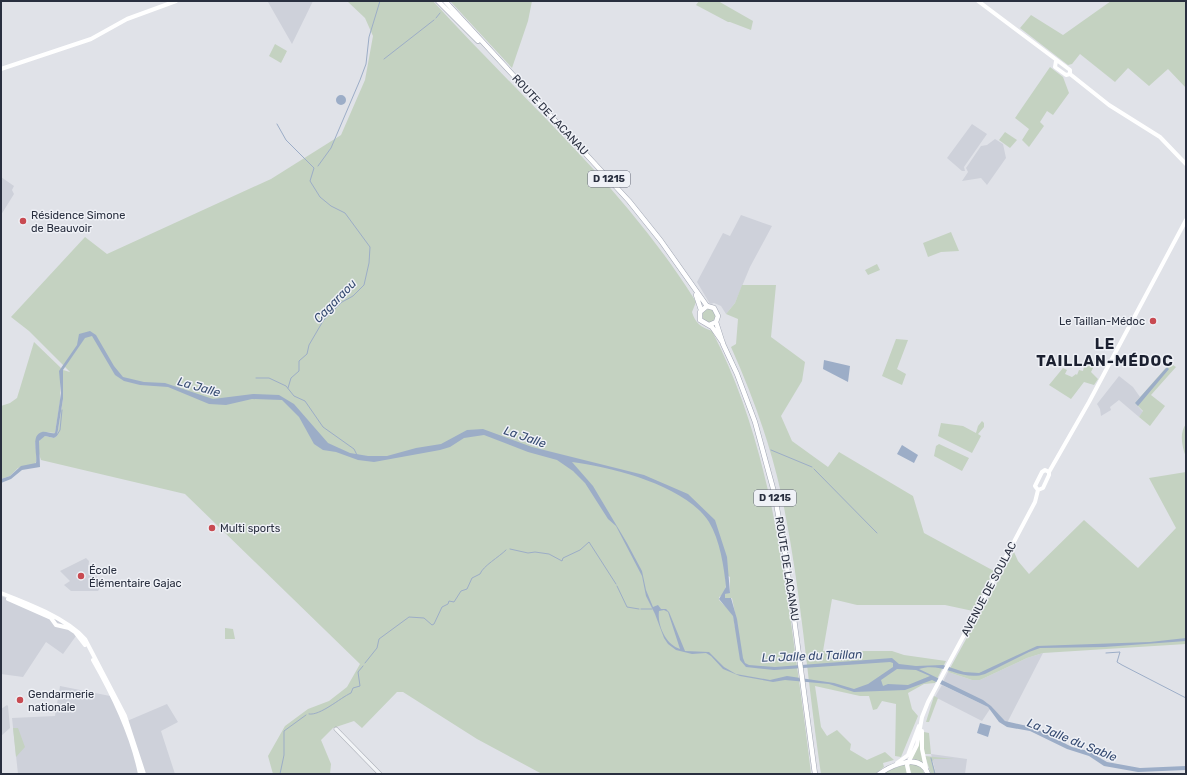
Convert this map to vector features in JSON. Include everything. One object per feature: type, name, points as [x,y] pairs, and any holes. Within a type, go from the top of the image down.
[{"type":"main road","points":[[1,69],[91,39],[128,19],[176,1]]},
{"type":"main road","name":"ROUTE DE LACANAU","points":[[438,1],[496,57]]},
{"type":"main road","name":"ROUTE DE LACANAU","points":[[445,1],[629,201],[660,240],[692,286]]},
{"type":"main road","points":[[978,1],[1056,61],[1070,70],[1072,74],[1109,105],[1169,144],[1186,164]]},
{"type":"main road","points":[[1056,61],[1055,67],[1066,75],[1072,74]]},
{"type":"main road","name":"AVENUE DE SOULAC","points":[[1038,490],[1043,488],[1050,475],[1049,472],[1089,402],[1186,220]]},
{"type":"main road","name":"D 1215","points":[[692,286],[707,306]]},
{"type":"main road","name":"D 1215","points":[[692,286],[701,310]]},
{"type":"main road","points":[[707,306],[716,310],[718,316],[716,322],[709,325],[700,320],[701,310],[707,306]]},
{"type":"main road","name":"D 1215","points":[[716,322],[723,344]]},
{"type":"main road","name":"D 1215","points":[[709,325],[723,344]]},
{"type":"main road","name":"ROUTE DE LACANAU","points":[[723,344],[751,409],[770,475],[783,538],[815,773]]},
{"type":"main road","name":"AVENUE DE SOULAC","points":[[932,696],[1035,502],[1038,490],[1035,486],[1042,472],[1046,470],[1049,472]]},
{"type":"main road","points":[[1,594],[79,632],[105,675],[125,716],[144,774]]},
{"type":"main road","points":[[58,622],[75,632],[85,644],[119,710],[140,774]]},
{"type":"main road","points":[[879,774],[894,766],[908,755],[932,696]]},
{"type":"main road","points":[[928,774],[922,749],[922,733],[925,713],[932,696]]},
{"type":"main road","points":[[909,774],[907,766],[918,743],[921,720]]},
{"type":"main road","points":[[894,766],[909,762],[916,763],[926,768]]},
{"type":"street","points":[[336,729],[380,774]]},
{"type":"shaded area","points":[[313,1],[292,44],[268,2]]},
{"type":"shaded area","points":[[972,124],[987,134],[964,167],[965,171],[962,171],[947,158]]},
{"type":"shaded area","points":[[995,139],[1003,144],[1006,158],[987,185],[981,178],[962,181],[968,172],[966,168],[981,146],[987,145]]},
{"type":"shaded area","points":[[1,177],[14,186],[12,190],[14,194],[1,215]]},
{"type":"shaded area","points":[[741,215],[772,226],[750,267],[735,303],[726,314],[721,306],[714,303],[710,304],[697,282],[723,233],[730,236]]},
{"type":"shaded area","points":[[1119,376],[1133,387],[1140,397],[1135,403],[1143,412],[1139,417],[1119,400],[1110,407],[1111,410],[1101,416],[1100,409],[1097,404]]},
{"type":"shaded area","name":"École Élémentaire Gajac","points":[[86,558],[89,561],[88,571],[94,571],[101,586],[98,591],[71,591],[64,585],[70,581],[60,571]]},
{"type":"shaded area","points":[[1,596],[47,615],[72,628],[76,636],[63,654],[46,642],[23,677],[1,674]]},
{"type":"shaded area","points":[[1043,653],[1007,723],[987,703],[943,682],[948,672],[972,680],[980,680],[1027,658]]},
{"type":"shaded area","points":[[942,685],[988,707],[990,709],[982,721],[935,697]]},
{"type":"shaded area","points":[[60,686],[110,696],[127,721],[167,704],[178,722],[161,731],[175,774],[18,774],[12,718],[55,716]]},
{"type":"shaded area","points":[[7,705],[10,728],[1,736],[1,709]]},
{"type":"shaded area","points":[[931,754],[967,759],[965,774],[936,774]]},
{"type":"green space","points":[[347,1],[433,1],[603,180],[635,217],[665,256],[696,302],[692,312],[693,316],[699,324],[712,331],[728,365],[742,399],[763,470],[785,578],[811,774],[542,774],[477,739],[403,692],[397,692],[362,728],[354,721],[333,728],[321,740],[331,764],[330,774],[273,774],[268,756],[285,726],[308,709],[329,701],[347,687],[360,664],[185,494],[41,460],[38,450],[40,440],[45,436],[54,438],[57,436],[63,399],[63,370],[70,372],[29,331],[11,317],[85,237],[107,254],[271,179],[341,135],[365,80],[373,36],[365,18]],"holes":[[[725,574],[730,577],[730,592],[725,594],[725,598],[732,598],[738,628],[735,627],[733,614],[719,600],[719,597],[725,590]]]},
{"type":"green space","points":[[450,1],[532,1],[528,21],[512,68]]},
{"type":"green space","points":[[699,1],[718,1],[753,21],[751,30],[728,22],[696,5]]},
{"type":"green space","points":[[1111,1],[1186,1],[1186,88],[1168,69],[1149,86],[1128,68],[1115,82],[1080,54],[1072,64],[1068,65],[1020,28],[1031,15],[1063,35]]},
{"type":"green space","points":[[275,44],[287,51],[281,63],[269,56]]},
{"type":"green space","points":[[1050,67],[1063,77],[1069,93],[1053,115],[1047,111],[1040,122],[1044,126],[1029,147],[1022,140],[1029,129],[1015,118]]},
{"type":"green space","points":[[1005,132],[1017,140],[1010,148],[999,140]]},
{"type":"green space","points":[[951,232],[959,251],[941,252],[928,257],[923,243]]},
{"type":"green space","points":[[877,264],[880,270],[868,275],[865,270]]},
{"type":"green space","points":[[742,285],[776,285],[771,337],[805,362],[802,381],[781,416],[792,441],[828,467],[839,452],[913,496],[924,533],[994,571],[973,611],[945,605],[857,605],[832,599],[823,651],[892,651],[904,655],[946,661],[935,683],[924,684],[908,693],[912,709],[918,716],[901,757],[895,756],[896,704],[882,701],[877,709],[873,710],[869,696],[860,696],[815,686],[821,727],[827,736],[837,730],[851,744],[850,750],[867,760],[885,752],[894,760],[883,763],[884,767],[875,774],[821,774],[794,563],[777,474],[760,419],[731,347],[736,344],[738,319],[726,314],[735,303]]},
{"type":"green space","points":[[709,309],[714,311],[716,316],[714,321],[709,323],[704,321],[702,316],[704,311]]},
{"type":"green space","points":[[896,339],[908,340],[897,369],[906,374],[902,385],[882,376]]},
{"type":"green space","points":[[34,342],[61,368],[60,401],[55,433],[44,432],[35,443],[37,460],[35,464],[18,468],[10,476],[1,479],[1,406],[10,403],[17,398]]},
{"type":"green space","points":[[1091,360],[1096,362],[1091,372],[1098,379],[1094,385],[1084,382],[1071,399],[1049,385],[1063,368],[1067,370],[1065,374],[1072,377],[1076,374],[1077,375],[1079,370],[1083,371],[1085,362],[1090,364]]},
{"type":"green space","points":[[1170,363],[1176,367],[1151,395],[1165,406],[1150,426],[1139,417],[1143,411],[1135,403]]},
{"type":"green space","points":[[982,421],[984,423],[984,427],[978,434],[981,436],[972,453],[938,436],[941,423],[963,426],[976,433],[978,426]]},
{"type":"green space","points":[[1186,424],[1186,457],[1182,445],[1182,432]]},
{"type":"green space","points":[[939,444],[969,458],[962,471],[934,456],[936,446]]},
{"type":"green space","points":[[1186,472],[1186,644],[1043,653],[1027,658],[980,680],[972,680],[948,672],[1014,552],[1018,561],[1029,574],[1084,520],[1138,568],[1176,528],[1149,478]]},
{"type":"green space","points":[[225,628],[233,629],[235,639],[225,639]]},
{"type":"green space","points":[[934,696],[938,698],[929,722],[926,722]]},
{"type":"green space","points":[[13,728],[18,728],[25,747],[16,757]]},
{"type":"green space","points":[[924,732],[929,733],[931,754],[924,754]]},
{"type":"green space","points":[[920,735],[923,763],[911,760]]},
{"type":"green space","points":[[925,756],[954,759],[934,759],[932,762],[936,774],[931,774]]},
{"type":"green space","points":[[911,763],[920,766],[925,774],[911,774],[909,765]]},
{"type":"green space","points":[[905,764],[907,774],[881,774]]},
{"type":"water","points":[[341,95],[346,100],[341,105],[336,100]]},
{"type":"water","points":[[90,331],[96,335],[114,366],[123,377],[144,382],[165,383],[213,399],[253,394],[279,395],[294,404],[328,443],[350,453],[368,456],[387,456],[416,448],[441,444],[467,430],[483,429],[532,447],[644,475],[688,494],[715,520],[727,557],[730,593],[725,594],[725,598],[731,598],[737,619],[743,658],[745,663],[749,665],[775,667],[892,658],[899,664],[916,666],[943,665],[964,672],[979,673],[1037,646],[1150,642],[1186,638],[1186,641],[1104,647],[1040,648],[985,674],[977,676],[960,674],[936,668],[927,667],[919,669],[983,700],[1005,721],[1032,727],[1072,747],[1088,751],[1107,762],[1140,768],[1186,766],[1186,770],[1138,772],[1104,766],[1089,756],[1067,749],[1030,731],[1007,727],[999,722],[988,707],[932,680],[905,690],[854,692],[829,684],[785,680],[773,682],[740,676],[723,669],[711,656],[706,653],[692,654],[676,650],[668,644],[646,596],[642,576],[616,526],[608,519],[585,483],[573,471],[557,460],[528,452],[484,435],[464,438],[450,447],[440,450],[374,462],[358,460],[336,452],[323,450],[314,444],[299,417],[282,400],[252,399],[226,405],[209,404],[168,387],[140,385],[124,381],[115,375],[92,336],[85,338],[63,370],[63,399],[57,436],[54,438],[45,436],[39,441],[40,467],[22,470],[11,479],[1,483],[1,479],[10,476],[21,466],[36,463],[35,441],[38,434],[42,432],[55,433],[61,393],[59,371],[77,345],[79,334]],"holes":[[[572,462],[607,468],[647,480],[684,498],[698,509],[709,522],[719,545],[726,587],[719,599],[733,616],[740,660],[746,667],[774,670],[890,662],[893,663],[893,667],[868,684],[854,689],[834,683],[787,676],[770,680],[736,674],[724,667],[709,652],[685,651],[669,612],[666,609],[661,609],[658,605],[653,607],[646,590],[642,571],[627,543],[593,486]],[[664,610],[668,612],[680,649],[675,647],[664,634],[659,622],[659,611]],[[897,669],[916,670],[930,676],[908,685],[888,684],[883,686],[881,680]]]},
{"type":"water","points":[[824,360],[850,366],[848,382],[823,369]]},
{"type":"water","points":[[1167,367],[1169,369],[1138,406],[1135,403]]},
{"type":"water","points":[[902,445],[918,455],[914,463],[897,454]]},
{"type":"water","points":[[980,723],[991,726],[988,737],[977,733]]},
{"type":"waterway","name":"Cagaraou","points":[[318,166],[331,148],[360,80],[366,64],[369,37],[380,1]]},
{"type":"waterway","points":[[436,18],[440,13]]},
{"type":"waterway","points":[[384,59],[434,20]]},
{"type":"waterway","name":"Cagaraou","points":[[277,124],[286,140],[314,168],[310,181],[320,197],[331,206],[345,213],[370,247],[369,263],[364,285],[353,296],[342,302],[323,321],[309,345],[307,354],[299,361],[299,371],[291,378],[288,388]]},
{"type":"waterway","points":[[256,378],[269,378],[286,386],[294,396],[305,401],[323,427],[354,449],[357,455]]},
{"type":"waterway","name":"La Jalle","points":[[57,435],[60,430],[62,410]]},
{"type":"waterway","points":[[771,450],[812,467]]},
{"type":"waterway","points":[[814,469],[877,533]]},
{"type":"waterway","points":[[510,549],[528,553],[535,552],[549,554],[562,561],[563,558],[580,550],[589,542],[616,584]]},
{"type":"waterway","points":[[365,663],[377,648],[379,639],[409,617],[424,618],[432,625],[434,624],[442,607],[448,604],[449,601],[454,602],[461,591],[467,589],[472,578],[480,574],[506,550]]},
{"type":"waterway","points":[[617,586],[627,607],[639,609]]},
{"type":"waterway","points":[[641,609],[652,609]]},
{"type":"waterway","points":[[1106,653],[1120,652],[1117,662],[1186,698]]},
{"type":"waterway","points":[[309,714],[314,714],[324,710],[351,693],[353,688],[360,686],[358,672],[363,666]]},
{"type":"waterway","points":[[280,774],[284,755],[284,731],[306,715]]},
{"type":"waterway","points":[[931,758],[935,774]]},
{"type":"place","name":"Résidence Simone de Beauvoir","points":[[23,221]]},
{"type":"place","name":"Le Taillan-Médoc","points":[[1153,321]]},
{"type":"place","name":"Multi sports","points":[[212,528]]},
{"type":"place","name":"École Élémentaire Gajac","points":[[81,576]]},
{"type":"place","name":"Gendarmerie nationale","points":[[20,700]]},
{"type":"district","name":"LE TAILLAN-MÉDOC","points":[[1105,352]]},
{"type":"water label","name":"La Jalle du Taillan","points":[[812,656]]},
{"type":"water label","name":"La Jalle du Sable","points":[[1072,740]]}]
